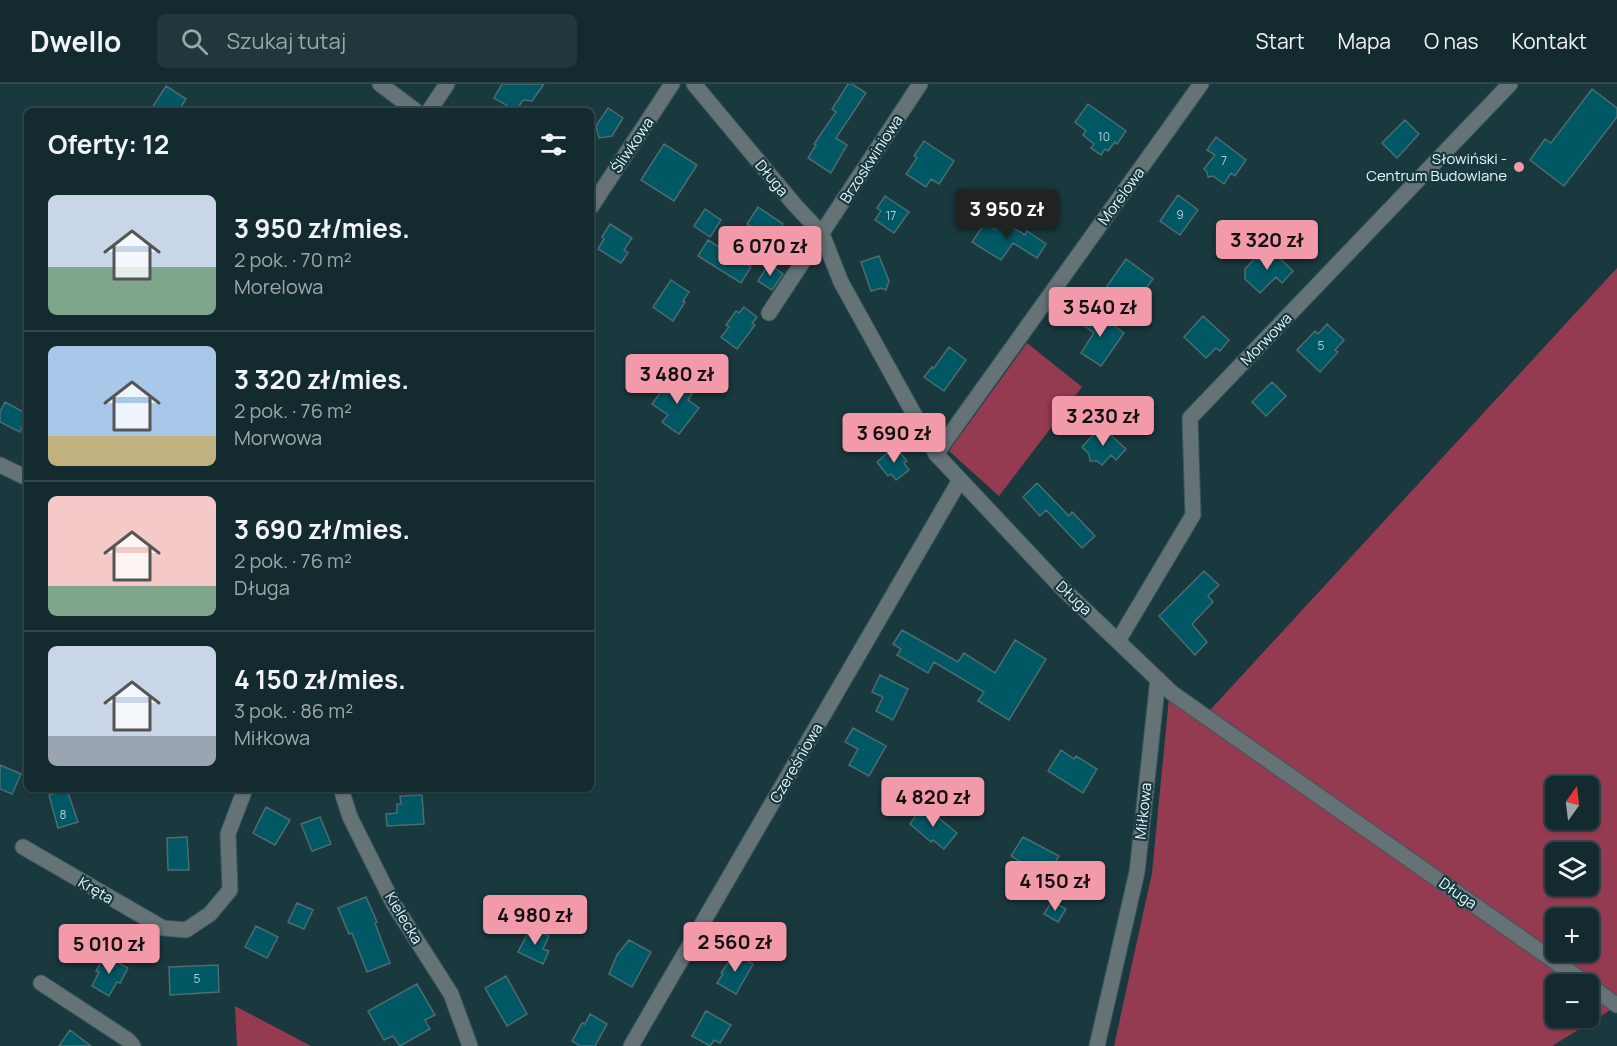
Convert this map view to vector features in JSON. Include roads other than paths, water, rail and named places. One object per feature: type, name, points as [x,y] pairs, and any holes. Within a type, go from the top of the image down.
[{"type":"street","points":[[380,84],[412,108]]},
{"type":"street","points":[[431,108],[447,84]]},
{"type":"street","name":"Śliwkowa","points":[[594,202],[672,84]]},
{"type":"street","name":"Długa","points":[[694,84],[822,234],[841,282],[936,454],[1061,587],[1172,693],[1574,974]]},
{"type":"street","name":"Brzoskwiniowa","points":[[769,313],[920,84]]},
{"type":"street","name":"Morelowa","points":[[936,454],[1201,84]]},
{"type":"street","name":"Morwowa","points":[[1118,641],[1193,515],[1190,418],[1510,84]]},
{"type":"street","points":[[0,465],[24,477]]},
{"type":"street","name":"Czereśniowa","points":[[631,1046],[960,480]]},
{"type":"street","name":"Miłkowa","points":[[1097,1046],[1137,872],[1158,679]]},
{"type":"street","name":"Kręta","points":[[23,847],[163,928],[186,930],[210,914],[230,890],[228,834],[244,792]]},
{"type":"street","name":"Kielecka","points":[[342,792],[350,817],[393,903],[451,994],[470,1046]]},
{"type":"street","points":[[42,983],[128,1040],[133,1046]]},
{"type":"street","name":"Długa","points":[[1599,992],[1617,1005]]},
{"type":"place","name":"Słowiński - Centrum Budowlane","points":[[1519,167]]}]
